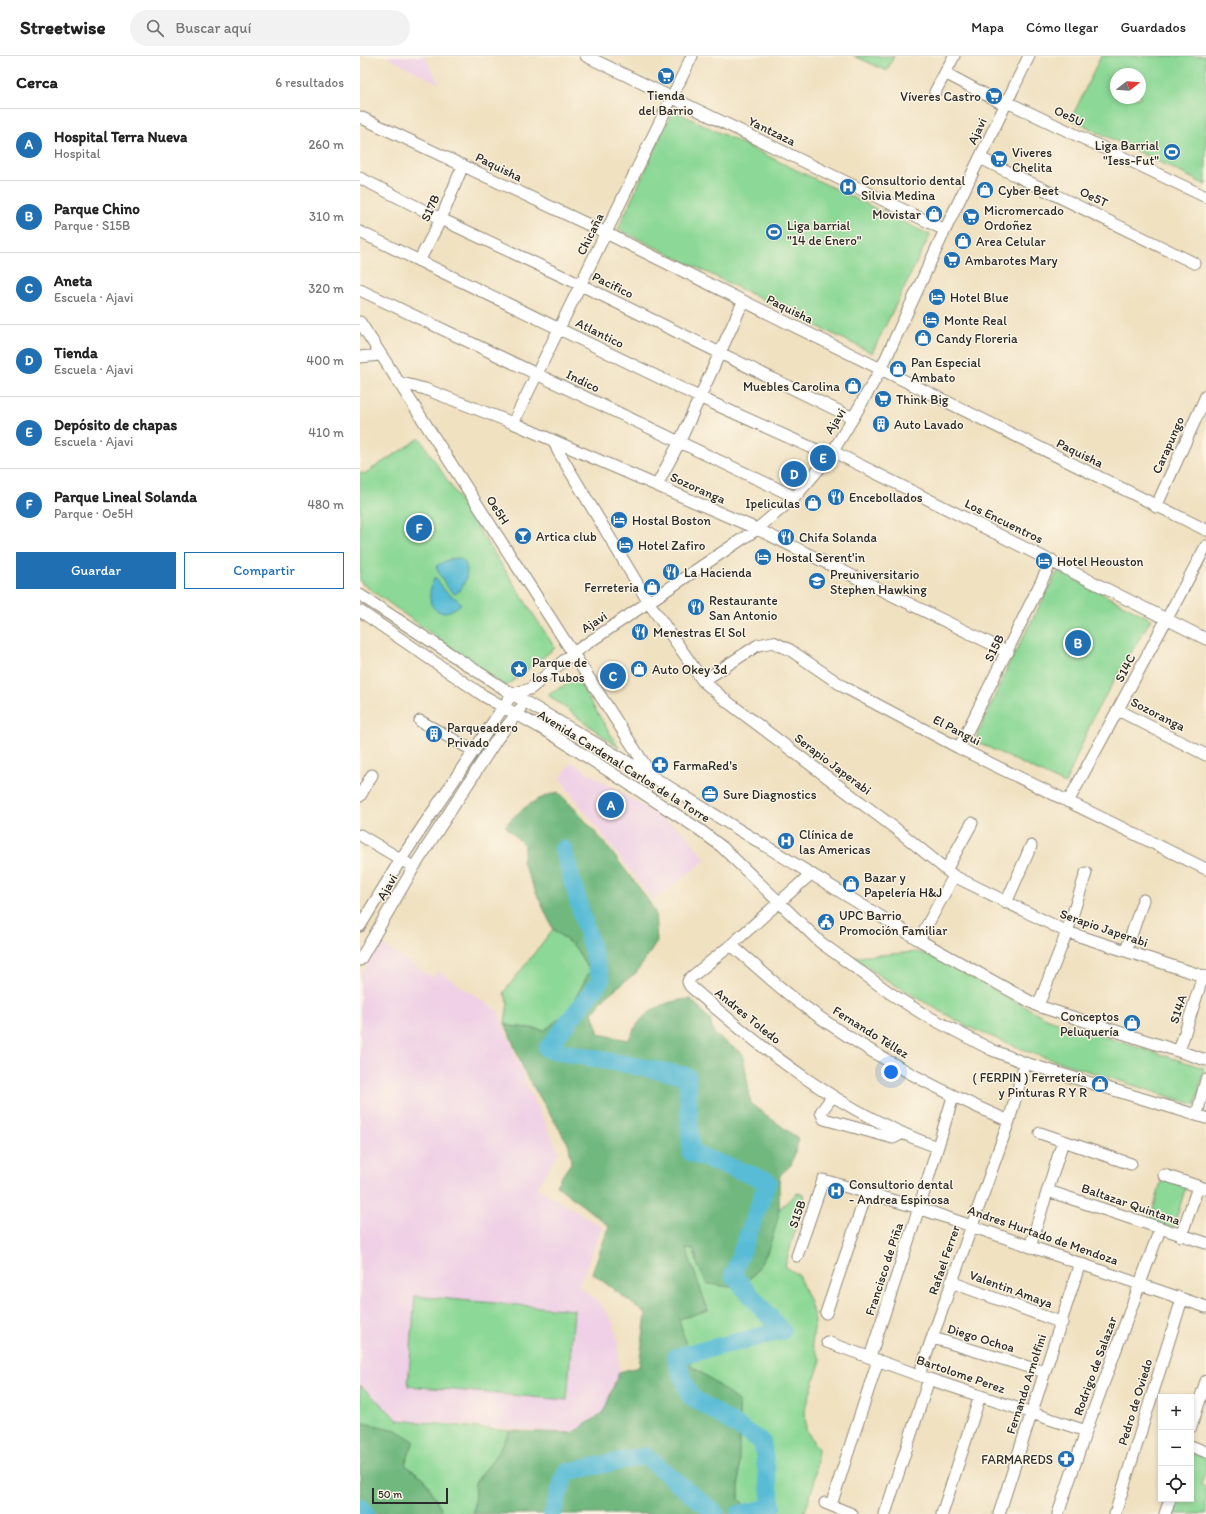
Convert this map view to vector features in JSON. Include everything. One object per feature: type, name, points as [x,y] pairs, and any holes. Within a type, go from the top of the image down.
[{"type":"street","name":"Yantzaza","points":[[586,56],[945,230]]},
{"type":"street","name":"Chicaña","points":[[513,423],[692,56]]},
{"type":"street","points":[[934,92],[954,56]]},
{"type":"street","name":"Ajavi","points":[[360,926],[401,859],[512,694],[530,689],[573,653],[757,529],[795,497],[831,453],[881,369],[945,230],[1029,56]]},
{"type":"street","name":"Oe5U","points":[[945,73],[1206,197]]},
{"type":"street","name":"Paquisha","points":[[360,117],[606,233],[1156,507],[1206,530]]},
{"type":"street","name":"Oe5T","points":[[980,158],[1194,263]]},
{"type":"street","name":"S17B","points":[[419,261],[441,219],[463,165]]},
{"type":"street","name":"Pacifico","points":[[360,178],[441,219],[581,285],[853,418]]},
{"type":"street","name":"Atlantico","points":[[360,232],[699,397],[831,453]]},
{"type":"street","name":"Indico","points":[[360,290],[795,497]]},
{"type":"street","points":[[657,485],[679,443],[743,302]]},
{"type":"street","points":[[360,322],[398,382]]},
{"type":"street","points":[[360,357],[380,355]]},
{"type":"street","name":"Sozoranga","points":[[398,382],[425,388],[513,423],[757,529],[1008,652]]},
{"type":"street","name":"Oe5H","points":[[398,382],[637,754],[653,776]]},
{"type":"street","name":"Carapungo","points":[[1156,507],[1206,396]]},
{"type":"street","name":"Serapio Japerabi","points":[[554,441],[649,603],[703,681],[950,873],[1006,903],[1066,932],[1204,976]]},
{"type":"street","name":"Los Encuentros","points":[[831,453],[1052,560],[1206,639]]},
{"type":"street","name":"S14C","points":[[1068,802],[1206,546]]},
{"type":"street","name":"S15B","points":[[959,748],[1008,652],[1052,560]]},
{"type":"street","name":"Avenida Cardenal Carlos de la Torre","points":[[360,595],[512,694],[653,776],[919,940],[1038,1006],[1206,1060]]},
{"type":"street","name":"Avenida Cardenal Carlos de la Torre","points":[[360,611],[440,667],[515,714],[550,733],[700,830],[722,847],[820,942],[890,993],[957,1033],[992,1050],[1025,1063],[1202,1116]]},
{"type":"street","name":"El Pangui","points":[[703,681],[758,645],[773,642],[790,650],[844,688],[959,748],[1206,869]]},
{"type":"street","name":"Ajavi","points":[[360,960],[414,868],[497,739],[515,714],[526,702],[530,689]]},
{"type":"street","name":"Sozoranga","points":[[1118,710],[1206,754]]},
{"type":"street","points":[[420,721],[474,751]]},
{"type":"street","points":[[360,796],[372,775]]},
{"type":"street","points":[[919,940],[972,823]]},
{"type":"street","points":[[360,835],[414,868]]},
{"type":"street","points":[[1006,903],[1031,846]]},
{"type":"street","points":[[1038,1006],[1066,932],[1086,873]]},
{"type":"street","name":"Andres Toledo","points":[[811,874],[690,979],[690,986],[743,1033],[832,1097],[901,1134],[937,1147]]},
{"type":"street","points":[[1126,951],[1142,900]]},
{"type":"street","name":"Fernando Téllez","points":[[731,944],[800,1003],[874,1054],[953,1097],[1009,1121]]},
{"type":"street","name":"S14A","points":[[1179,1051],[1204,976]]},
{"type":"street","name":"Rafael Ferrer","points":[[885,1514],[924,1377],[932,1338],[1009,1121],[1025,1063]]},
{"type":"street","points":[[1202,1116],[1206,1080]]},
{"type":"street","points":[[832,1097],[821,1112],[824,1119],[892,1138],[901,1134]]},
{"type":"street","name":"Francisco de Piña","points":[[852,1514],[828,1504],[836,1487],[953,1097]]},
{"type":"street","points":[[1040,1133],[1131,1164]]},
{"type":"street","points":[[1030,1247],[1063,1141]]},
{"type":"street","points":[[1164,1175],[1202,1188],[1181,1236]]},
{"type":"street","name":"S15B","points":[[797,1256],[823,1180]]},
{"type":"street","name":"Andres Hurtado de Mendoza","points":[[823,1180],[919,1208],[1206,1307]]},
{"type":"street","name":"Baltazar Quintana","points":[[1048,1191],[1206,1243]]},
{"type":"street","points":[[826,1313],[867,1192]]},
{"type":"street","name":"Rodrigo de Salazar","points":[[1058,1514],[1086,1431],[1160,1229]]},
{"type":"street","name":"Fernando Arnolfini","points":[[998,1514],[1062,1323],[1080,1263]]},
{"type":"street","name":"Valentin Amaya","points":[[951,1282],[1062,1323]]},
{"type":"street","name":"Pedro de Oviedo","points":[[1115,1514],[1182,1299]]},
{"type":"street","name":"Diego Ochoa","points":[[932,1338],[1045,1372]]},
{"type":"street","name":"Bartolome Perez","points":[[827,1342],[1031,1414],[1086,1431]]},
{"type":"street","points":[[1194,1420],[1203,1401],[1206,1382]]},
{"type":"street","points":[[942,1514],[980,1396]]},
{"type":"street","points":[[1194,1447],[1206,1452]]},
{"type":"street","points":[[1165,1514],[1169,1502]]},
{"type":"shaded area","points":[[385,56],[425,56],[439,84]]},
{"type":"shaded area","points":[[571,762],[684,832],[706,860],[653,901],[560,779]]},
{"type":"shaded area","points":[[380,943],[433,978],[438,971],[498,1011],[530,1092],[559,1152],[537,1188],[602,1227],[579,1286],[599,1302],[614,1324],[618,1345],[619,1372],[603,1413],[572,1433],[398,1420],[360,1385],[360,976]]},
{"type":"green space","points":[[854,56],[894,56],[887,71]]},
{"type":"green space","name":"Liga Barrial \"Iess-Fut\"","points":[[1101,56],[1206,56],[1206,185],[1071,119]]},
{"type":"green space","name":"Liga barrial \"14 de Enero\"","points":[[673,110],[930,235],[872,353],[618,229]]},
{"type":"green space","points":[[420,438],[555,648],[505,687],[360,582],[360,472],[364,474]]},
{"type":"green space","points":[[1058,571],[1151,619],[1095,713],[1065,784],[975,741],[1007,668]]},
{"type":"green space","points":[[576,678],[619,748],[548,695]]},
{"type":"green space","points":[[558,792],[602,840],[644,894],[655,912],[657,942],[636,973],[606,996],[592,1013],[599,1034],[628,1040],[640,1021],[656,1008],[677,1000],[691,999],[710,1020],[714,1034],[743,1054],[751,1104],[799,1139],[791,1165],[780,1175],[778,1218],[771,1242],[766,1254],[752,1276],[744,1283],[735,1287],[708,1284],[698,1266],[694,1249],[686,1249],[708,1310],[679,1319],[691,1366],[739,1402],[739,1499],[752,1514],[474,1514],[475,1483],[492,1461],[510,1431],[572,1433],[603,1413],[619,1372],[639,1367],[646,1314],[592,1273],[609,1226],[556,1185],[571,1163],[569,1145],[525,1073],[505,1023],[511,1026],[545,1030],[568,1012],[590,971],[575,947],[553,929],[522,862],[525,846],[505,826],[529,805],[543,797]]},
{"type":"green space","points":[[553,929],[575,947],[590,971],[568,1012],[545,1030],[510,1026],[505,1023],[508,1003],[504,992]]},
{"type":"green space","points":[[916,952],[931,956],[1048,1019],[1204,1068],[1196,1105],[1034,1054],[968,1027],[883,978],[853,957]]},
{"type":"green space","points":[[1162,1178],[1186,1186],[1173,1229],[1150,1221]]},
{"type":"green space","points":[[797,1193],[805,1195],[785,1266],[798,1275],[810,1302],[815,1321],[812,1345],[821,1360],[805,1409],[806,1430],[818,1449],[814,1484],[804,1514],[752,1514],[739,1499],[739,1402],[691,1366],[679,1319],[708,1310],[686,1249],[694,1249],[698,1266],[735,1287],[747,1282],[755,1273],[767,1253],[779,1209]]},
{"type":"green space","points":[[415,1296],[574,1310],[567,1400],[408,1386]]},
{"type":"green space","points":[[360,1385],[398,1420],[510,1431],[492,1461],[475,1483],[474,1514],[444,1514],[424,1478],[405,1465],[413,1440],[360,1422]]},
{"type":"green space","points":[[360,1422],[396,1430],[414,1441],[405,1465],[424,1478],[444,1514],[360,1514]]},
{"type":"green space","points":[[1194,1448],[1206,1453],[1206,1469],[1201,1485],[1206,1487],[1206,1514],[1165,1514],[1169,1502],[1194,1502]]},
{"type":"water","points":[[459,558],[466,565],[467,570],[465,582],[455,594],[446,585],[436,566],[450,559]]},
{"type":"water","points":[[435,577],[445,591],[461,604],[452,610],[444,612],[433,608],[430,595],[431,586]]},
{"type":"waterway","points":[[563,849],[601,980],[547,1049],[687,1076],[691,1153],[768,1181],[733,1275],[782,1331],[675,1357],[690,1396],[762,1442],[772,1507],[739,1514]]},
{"type":"waterway","points":[[552,1514],[566,1472],[645,1456],[716,1514]]},
{"type":"waterway","points":[[360,1507],[365,1514]]},
{"type":"place","name":"Tienda del Barrio","points":[[666,76]]},
{"type":"place","name":"Víveres Castro","points":[[994,96]]},
{"type":"place","name":"Liga Barrial \"Iess-Fut\"","points":[[1172,152]]},
{"type":"place","name":"Viveres Chelita","points":[[999,159]]},
{"type":"place","name":"Consultorio dental Silvia Medina","points":[[848,187]]},
{"type":"place","name":"Cyber Beet","points":[[985,190]]},
{"type":"place","name":"Movistar","points":[[934,214]]},
{"type":"place","name":"Micromercado Ordoñez","points":[[971,217]]},
{"type":"place","name":"Liga barrial \"14 de Enero\"","points":[[774,232]]},
{"type":"place","name":"Area Celular","points":[[963,241]]},
{"type":"place","name":"Ambarotes Mary","points":[[952,260]]},
{"type":"place","name":"Hotel Blue","points":[[937,297]]},
{"type":"place","name":"Monte Real","points":[[931,320]]},
{"type":"place","name":"Candy Floreria","points":[[923,338]]},
{"type":"place","name":"Pan Especial Ambato","points":[[898,369]]},
{"type":"place","name":"Muebles Carolina","points":[[853,386]]},
{"type":"place","name":"Think Big","points":[[883,399]]},
{"type":"place","name":"Auto Lavado","points":[[881,424]]},
{"type":"place","name":"Depósito de chapas","points":[[823,458]]},
{"type":"place","name":"Tienda","points":[[794,474]]},
{"type":"place","name":"Encebollados","points":[[836,497]]},
{"type":"place","name":"Ipeliculas","points":[[813,503]]},
{"type":"place","name":"Hostal Boston","points":[[619,520]]},
{"type":"place","name":"Parque Lineal Solanda","points":[[419,528]]},
{"type":"place","name":"Artica club","points":[[523,536]]},
{"type":"place","name":"Chifa Solanda","points":[[786,537]]},
{"type":"place","name":"Hotel Zafiro","points":[[625,545]]},
{"type":"place","name":"Hostal Serent'in","points":[[763,557]]},
{"type":"place","name":"Hotel Heouston","points":[[1044,561]]},
{"type":"place","name":"La Hacienda","points":[[671,572]]},
{"type":"place","name":"Preuniversitario Stephen Hawking","points":[[817,581]]},
{"type":"place","name":"Ferreteria","points":[[652,587]]},
{"type":"place","name":"Restaurante San Antonio","points":[[696,607]]},
{"type":"place","name":"Menestras El Sol","points":[[640,632]]},
{"type":"place","name":"Parque Chino","points":[[1078,643]]},
{"type":"place","name":"Parque de los Tubos","points":[[519,669]]},
{"type":"place","name":"Auto Okey 3d","points":[[639,669]]},
{"type":"place","name":"Aneta","points":[[613,676]]},
{"type":"place","name":"Parqueadero Privado","points":[[434,734]]},
{"type":"place","name":"FarmaRed's","points":[[660,765]]},
{"type":"place","name":"Sure Diagnostics","points":[[710,794]]},
{"type":"place","name":"Hospital Terra Nueva","points":[[611,805]]},
{"type":"place","name":"Clínica de las Americas","points":[[786,841]]},
{"type":"place","name":"Bazar y Papelería H&J","points":[[851,884]]},
{"type":"place","name":"UPC Barrio Promoción Familiar","points":[[826,922]]},
{"type":"place","name":"Conceptos Peluquería","points":[[1132,1023]]},
{"type":"place","name":"( FERPIN ) Ferretería y Pinturas R Y R","points":[[1100,1084]]},
{"type":"place","name":"Consultorio dental - Andrea Espinosa","points":[[836,1191]]},
{"type":"place","name":"FARMAREDS","points":[[1066,1459]]}]
